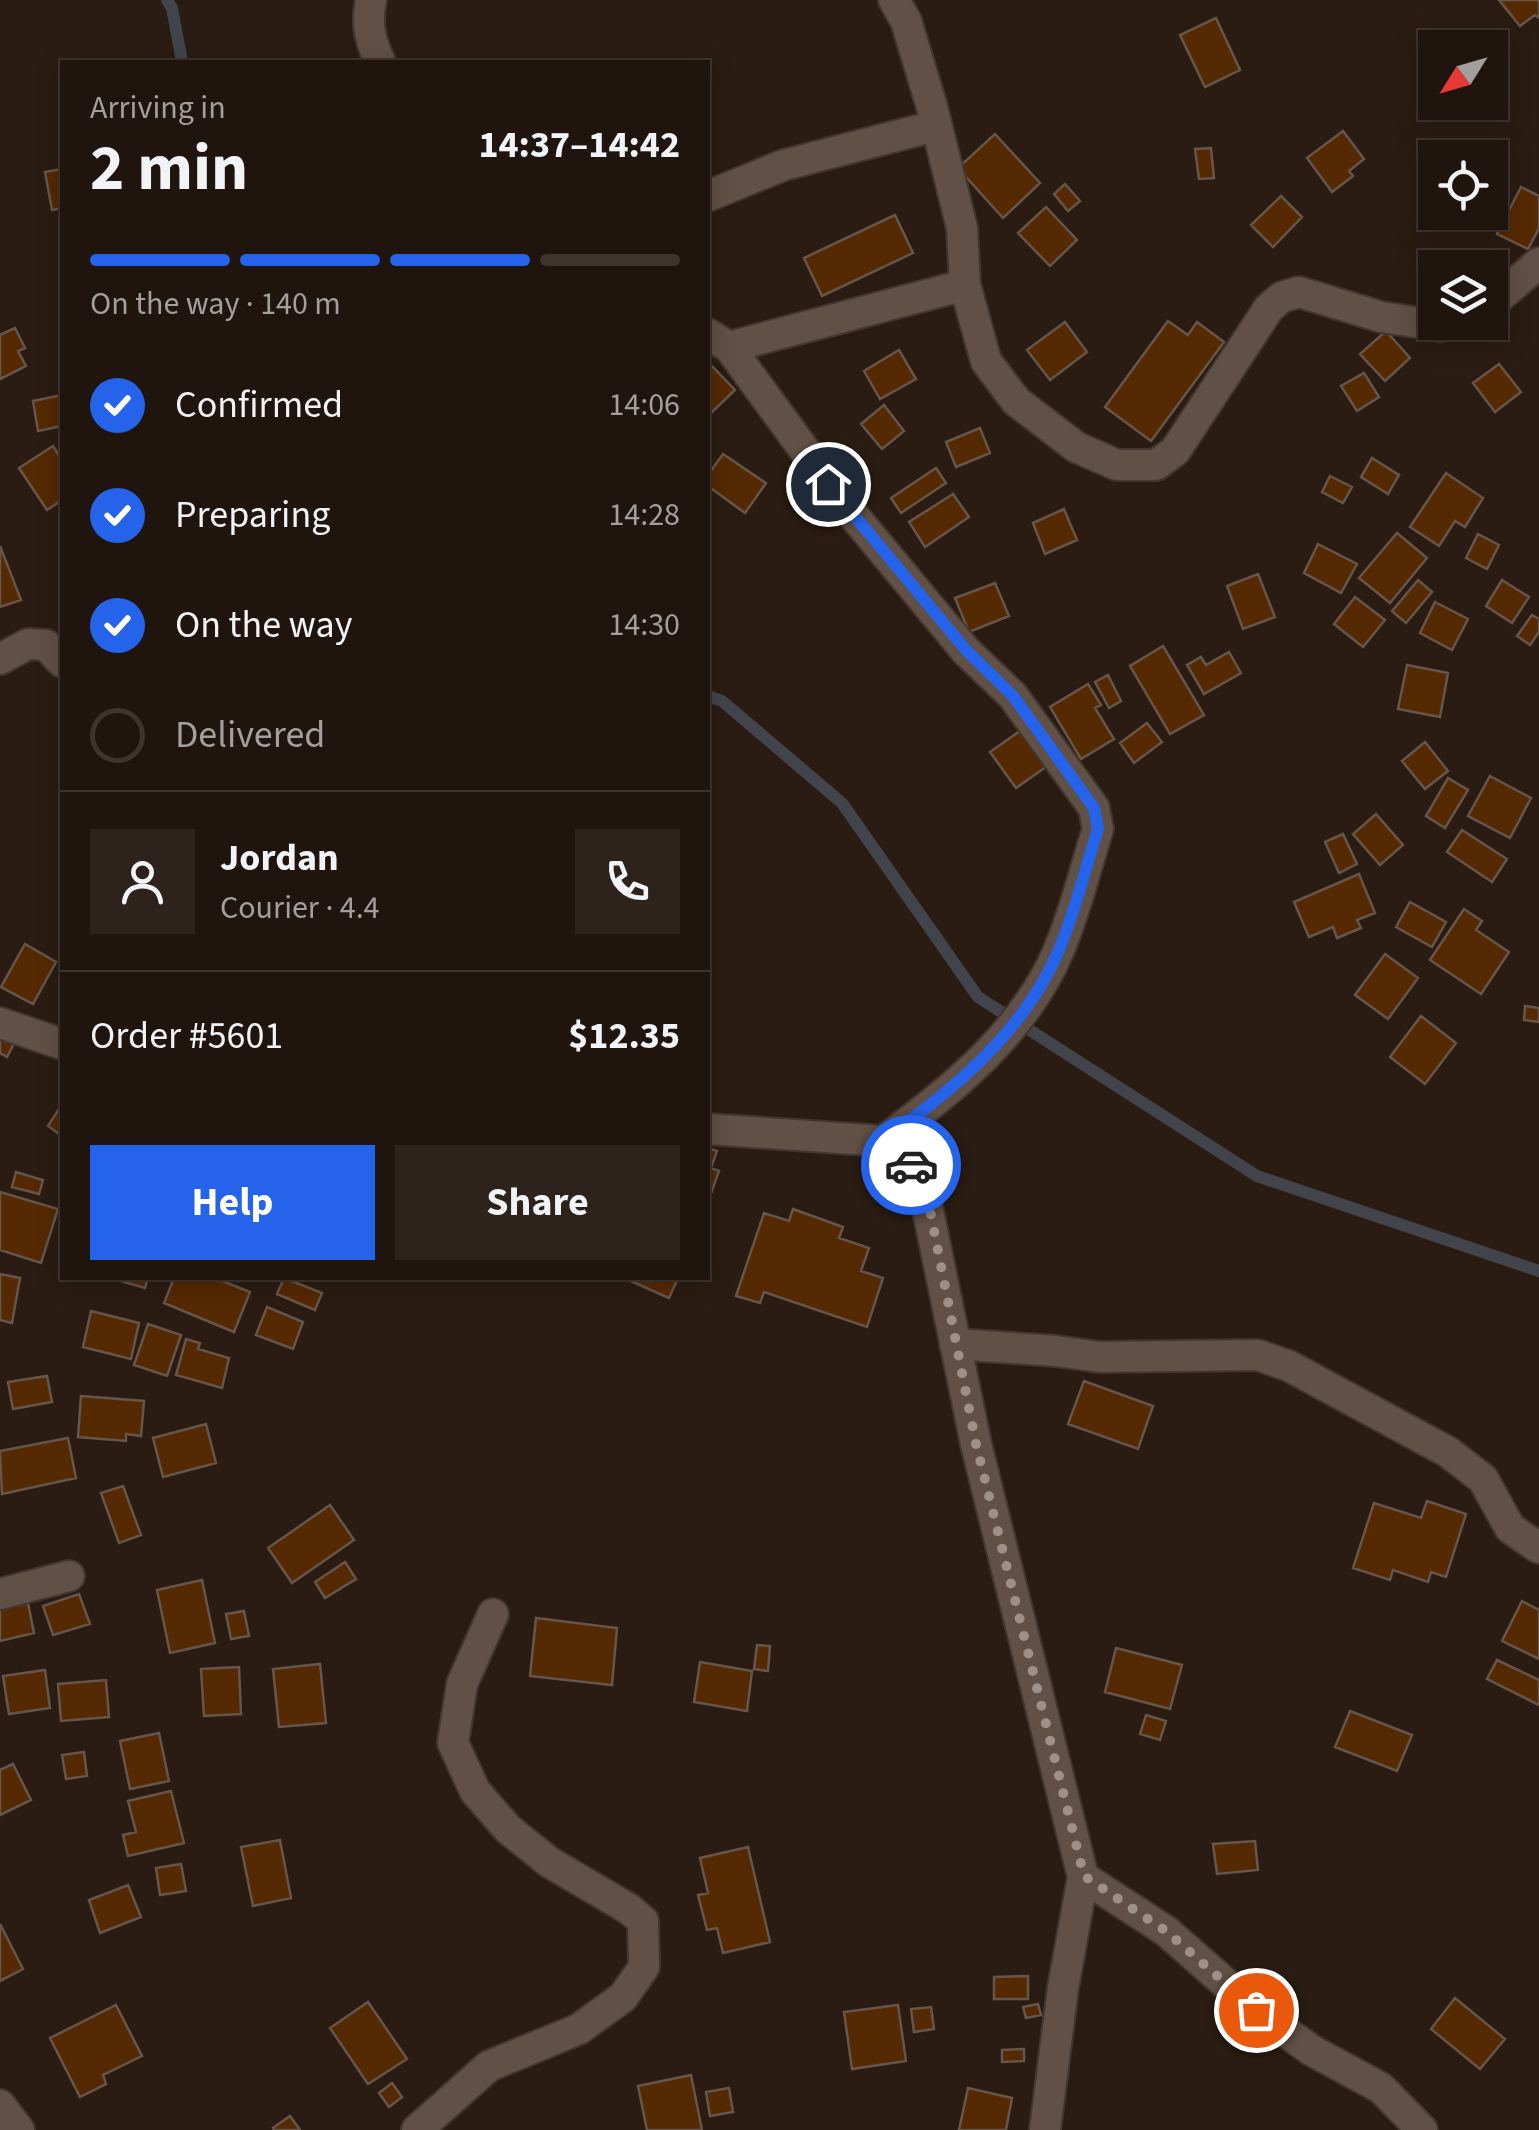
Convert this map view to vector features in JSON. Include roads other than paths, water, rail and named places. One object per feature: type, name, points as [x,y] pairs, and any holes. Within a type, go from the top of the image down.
[{"type":"street","points":[[371,0],[367,20],[370,41],[379,60]]},
{"type":"street","points":[[894,0],[906,21],[962,228],[966,285],[986,362],[1016,400],[1076,447],[1116,465],[1156,465],[1176,451],[1270,308],[1282,297],[1299,292],[1381,317],[1418,323]]},
{"type":"street","points":[[710,195],[784,165],[935,126]]},
{"type":"street","points":[[1508,290],[1539,263]]},
{"type":"street","points":[[883,1140],[996,1047],[1031,1002],[1058,952],[1098,819],[1079,786],[1013,696],[966,650],[844,504],[718,340],[966,285]]},
{"type":"street","points":[[0,658],[28,644],[46,645],[60,660]]},
{"type":"street","points":[[0,1023],[60,1043]]},
{"type":"street","points":[[710,1130],[883,1140],[921,1178],[1009,1584],[1084,1876],[1045,2130]]},
{"type":"street","points":[[955,1344],[1056,1350],[1098,1357],[1258,1355],[1288,1366],[1448,1452],[1483,1479],[1510,1528],[1539,1548]]},
{"type":"street","points":[[0,1594],[68,1576]]},
{"type":"street","points":[[417,2130],[489,2066],[580,2029],[623,1997],[644,1967],[643,1921],[549,1862],[508,1829],[475,1791],[453,1743],[462,1684],[493,1614]]},
{"type":"street","points":[[1084,1876],[1166,1931],[1256,2010],[1312,2050],[1381,2088],[1422,2130]]},
{"type":"street","points":[[0,2105],[18,2130]]},
{"type":"waterway","points":[[167,0],[182,60]]},
{"type":"waterway","points":[[710,697],[722,701],[842,803],[978,997],[1257,1176],[1539,1271]]}]
